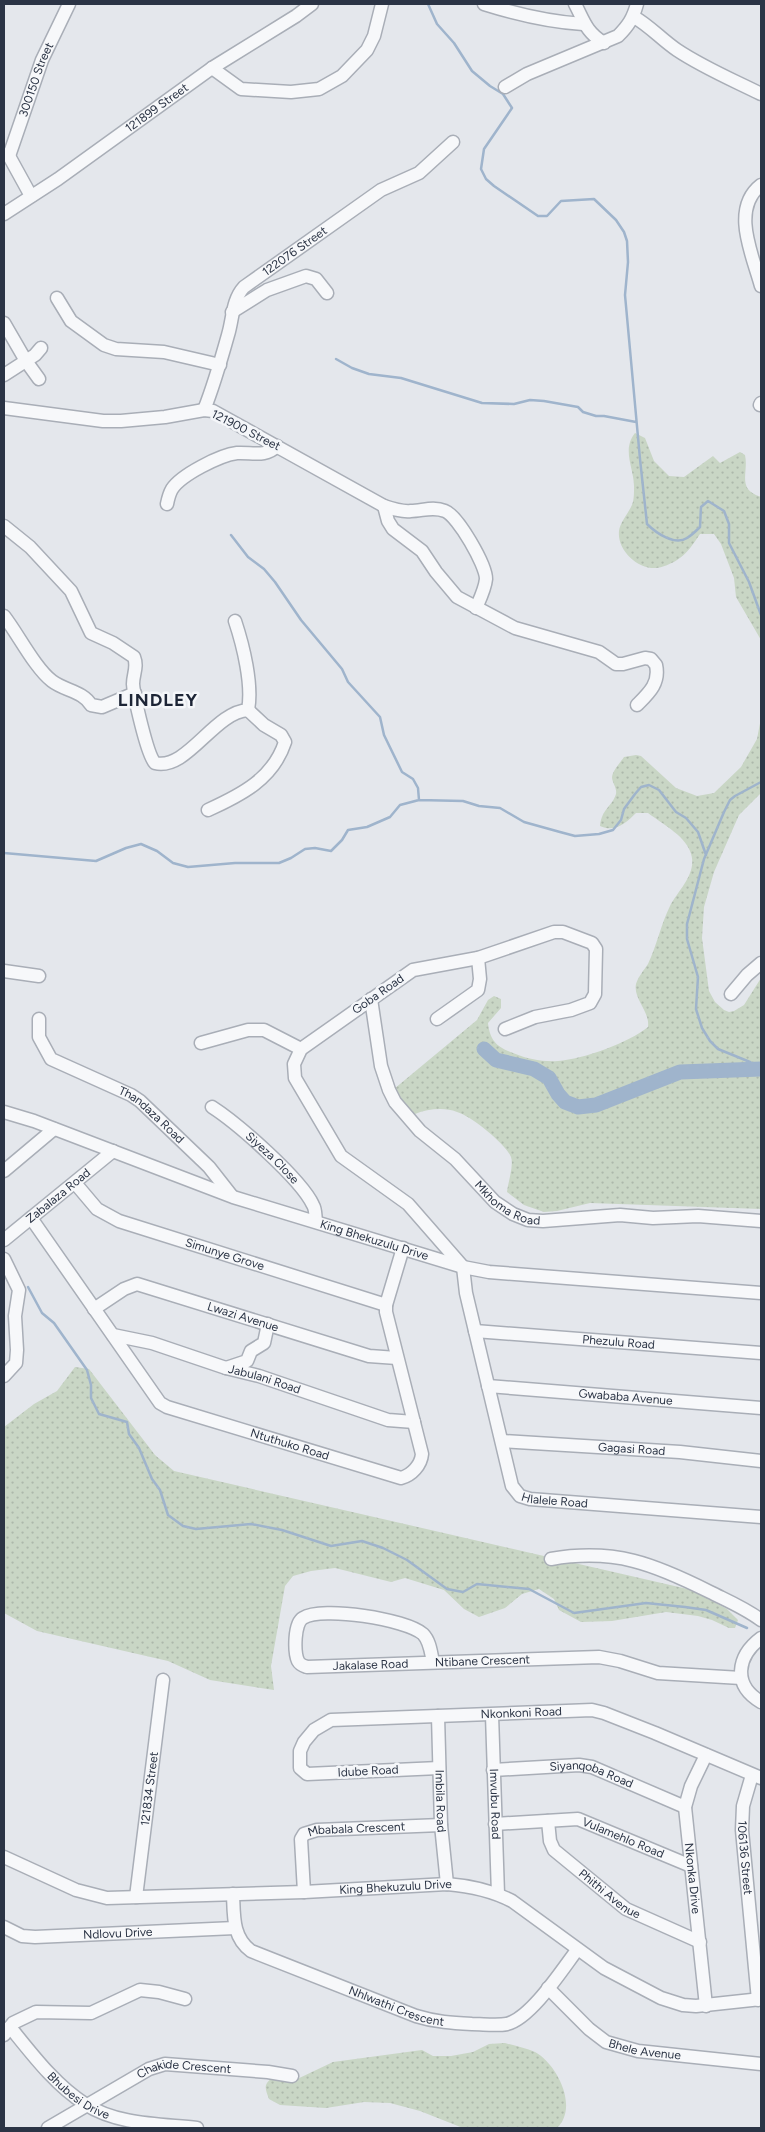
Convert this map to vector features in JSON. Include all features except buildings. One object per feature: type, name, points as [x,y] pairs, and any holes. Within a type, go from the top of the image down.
[{"type":"street","name":"300150 Street","points":[[6,155],[38,69],[69,4]]},
{"type":"street","name":"121899 Street","points":[[4,214],[162,106],[212,68],[312,4]]},
{"type":"street","points":[[212,68],[241,88],[292,92],[320,89],[342,76],[367,50],[374,36],[382,4]]},
{"type":"street","points":[[484,4],[568,23],[583,24]]},
{"type":"street","points":[[574,4],[583,24],[595,37],[604,43]]},
{"type":"street","points":[[505,87],[526,74],[618,36],[634,17],[637,4]]},
{"type":"street","points":[[634,17],[643,22],[669,45],[688,57],[761,94]]},
{"type":"street","name":"122076 Street","points":[[204,410],[220,365],[232,312],[238,295],[247,284],[381,190],[419,173],[453,142]]},
{"type":"street","points":[[6,155],[31,196]]},
{"type":"street","points":[[761,185],[750,199],[745,225],[761,286]]},
{"type":"street","points":[[232,312],[266,290],[306,276],[316,279],[327,293]]},
{"type":"street","points":[[57,298],[71,321],[104,345],[116,349],[164,352],[220,365]]},
{"type":"street","points":[[4,323],[39,379]]},
{"type":"street","points":[[4,375],[35,355],[41,348]]},
{"type":"street","name":"121900 Street","points":[[4,408],[103,421],[164,417],[204,410],[213,411],[384,506],[403,511],[442,510],[448,513],[458,523],[482,564],[486,577],[476,608]]},
{"type":"street","points":[[167,504],[171,491],[188,474],[227,456],[237,453],[267,453],[278,446]]},
{"type":"street","points":[[384,506],[388,521],[393,529],[422,551],[455,596],[474,605],[476,608],[527,633],[600,652],[619,664],[645,658],[652,659],[657,668],[656,680],[654,686],[637,705]]},
{"type":"street","points":[[4,526],[30,547],[71,591],[90,634],[118,645],[134,657],[136,665],[133,685],[152,760],[155,763],[163,765],[194,746],[228,717],[241,710],[248,710],[264,725],[281,735],[284,742],[282,750],[271,769],[257,784],[208,810]]},
{"type":"street","points":[[4,616],[51,680],[66,690],[84,696],[91,705],[102,707],[135,694]]},
{"type":"street","points":[[235,621],[241,638],[250,697],[248,710]]},
{"type":"street","name":"Goba Road","points":[[302,1049],[413,970],[478,958],[557,932],[591,942],[596,949],[596,994],[590,1003],[571,1010],[535,1017],[505,1029]]},
{"type":"street","points":[[437,1019],[478,990],[480,979],[478,958]]},
{"type":"street","points":[[731,994],[747,974],[761,963]]},
{"type":"street","points":[[4,972],[39,976]]},
{"type":"street","name":"Mkhoma Road","points":[[371,999],[381,1066],[389,1090],[396,1102],[420,1131],[455,1159],[495,1202],[514,1214],[528,1220],[543,1221],[620,1215],[653,1218],[698,1216],[761,1221]]},
{"type":"street","name":"Thandaza Road","points":[[38,1019],[39,1038],[51,1059],[140,1100],[208,1167],[233,1197]]},
{"type":"street","points":[[201,1043],[248,1030],[264,1030],[302,1049],[294,1064],[295,1078],[334,1147],[345,1160],[408,1204],[463,1267]]},
{"type":"street","name":"Siyeza Close","points":[[212,1107],[230,1118],[285,1170],[313,1204],[316,1221]]},
{"type":"street","name":"King Bhekuzulu Drive","points":[[4,1112],[233,1197],[463,1267],[489,1272],[761,1293]]},
{"type":"street","points":[[4,1171],[54,1129]]},
{"type":"street","name":"Zabalaza Road","points":[[5,1242],[31,1218],[113,1151]]},
{"type":"street","name":"Simunye Grove","points":[[75,1183],[97,1209],[119,1221],[386,1305]]},
{"type":"street","name":"Ntuthuko Road","points":[[31,1218],[152,1393],[164,1406],[398,1478],[408,1475],[422,1457],[386,1312],[386,1305],[403,1248]]},
{"type":"street","points":[[4,1259],[19,1290],[10,1310],[16,1363],[4,1376]]},
{"type":"street","name":"Hlalele Road","points":[[463,1267],[466,1293],[488,1386],[512,1486],[517,1493],[525,1498],[689,1513],[761,1517]]},
{"type":"street","name":"Lwazi Avenue","points":[[94,1309],[124,1289],[137,1284],[369,1356],[387,1359],[398,1358]]},
{"type":"street","points":[[226,1368],[247,1361],[251,1350],[264,1343],[268,1324]]},
{"type":"street","name":"Phezulu Road","points":[[475,1331],[761,1353]]},
{"type":"street","name":"Jabulani Road","points":[[113,1335],[152,1343],[226,1368],[259,1376],[356,1407],[388,1420],[414,1422]]},
{"type":"street","name":"Gwababa Avenue","points":[[488,1386],[761,1408]]},
{"type":"street","name":"Gagasi Road","points":[[502,1441],[680,1452],[761,1461]]},
{"type":"street","points":[[551,1559],[574,1555],[602,1555],[642,1562],[694,1583],[761,1620]]},
{"type":"street","name":"Ntibane Crescent","points":[[308,1667],[302,1665],[298,1660],[296,1630],[302,1618],[312,1615],[360,1615],[410,1626],[419,1631],[426,1637],[433,1662],[599,1657],[658,1673],[741,1678]]},
{"type":"street","points":[[761,1638],[745,1655],[741,1670],[741,1678],[749,1693],[761,1702]]},
{"type":"street","name":"Jakalase Road","points":[[308,1667],[433,1662]]},
{"type":"street","name":"121834 Street","points":[[136,1897],[162,1680]]},
{"type":"street","name":"Nkonkoni Road","points":[[300,1768],[300,1751],[304,1742],[314,1730],[330,1721],[598,1711],[757,1776]]},
{"type":"street","name":"Imvubu Road","points":[[492,1715],[498,1894]]},
{"type":"street","name":"Imbila Road","points":[[438,1716],[441,1825],[447,1884]]},
{"type":"street","name":"Nkonka Drive","points":[[706,1755],[691,1786],[685,1806],[706,2006]]},
{"type":"street","name":"Siyanqoba Road","points":[[493,1770],[579,1765],[592,1766],[685,1806]]},
{"type":"street","name":"Idube Road","points":[[300,1768],[307,1774],[439,1768]]},
{"type":"street","name":"106136 Street","points":[[757,1776],[743,1806],[742,1830],[757,1939],[760,2000]]},
{"type":"street","name":"Vulamehlo Road","points":[[495,1824],[574,1818],[585,1820],[690,1866]]},
{"type":"street","name":"Phithi Avenue","points":[[548,1821],[550,1841],[554,1850],[612,1900],[634,1914],[700,1942]]},
{"type":"street","name":"Mbabala Crescent","points":[[304,1892],[301,1840],[304,1834],[317,1830],[441,1825]]},
{"type":"street","name":"King Bhekuzulu Drive","points":[[4,1857],[92,1896],[107,1898],[304,1892],[447,1884],[468,1886],[498,1894],[523,1909],[604,1968],[661,1998],[683,2005],[706,2006],[760,2000]]},
{"type":"street","points":[[234,1894],[235,1928]]},
{"type":"street","name":"Ndlovu Drive","points":[[4,1927],[22,1936],[35,1938],[235,1928]]},
{"type":"street","name":"Nhlwathi Crescent","points":[[235,1928],[243,1944],[257,1954],[416,2016],[439,2022],[506,2024],[523,2016],[548,1988],[577,1950]]},
{"type":"street","name":"Bhele Avenue","points":[[548,1988],[589,2029],[606,2042],[638,2051],[760,2065]]},
{"type":"street","points":[[7,2031],[13,2023],[36,2012],[91,2013],[143,1989],[185,1999]]},
{"type":"street","name":"Bhubesi Drive","points":[[7,2031],[64,2088],[86,2105],[125,2119],[197,2128]]},
{"type":"street","name":"Chakide Crescent","points":[[48,2128],[149,2069],[165,2064],[268,2072],[292,2076]]},
{"type":"green space","points":[[635,433],[645,438],[654,461],[669,476],[684,477],[713,456],[720,463],[740,452],[745,455],[746,485],[753,494],[761,497],[761,640],[736,597],[734,578],[721,544],[714,534],[700,534],[681,558],[658,568],[635,562],[621,545],[619,531],[631,507],[634,493],[629,447]]},
{"type":"green space","points":[[761,718],[761,793],[739,815],[714,872],[704,907],[702,938],[709,991],[715,1002],[724,1010],[734,1011],[744,1005],[761,978],[761,1209],[590,1203],[557,1211],[544,1212],[524,1205],[507,1192],[512,1161],[508,1151],[495,1138],[471,1119],[452,1110],[436,1109],[415,1114],[408,1112],[394,1089],[477,1020],[488,1000],[494,996],[501,999],[501,1008],[488,1023],[493,1039],[507,1051],[535,1060],[569,1060],[593,1054],[629,1039],[648,1027],[647,1016],[637,995],[636,984],[648,964],[670,906],[687,880],[692,866],[692,859],[690,851],[683,840],[648,813],[636,813],[615,828],[600,826],[605,811],[616,794],[612,778],[613,773],[624,757],[636,755],[641,756],[676,788],[697,796],[714,793],[741,767],[757,739]]},
{"type":"green space","points":[[75,1367],[89,1369],[155,1455],[174,1471],[692,1590],[727,1609],[738,1620],[735,1628],[729,1628],[698,1616],[666,1612],[612,1621],[581,1622],[559,1610],[554,1599],[539,1589],[522,1594],[505,1608],[479,1617],[464,1609],[444,1590],[405,1578],[391,1582],[335,1568],[311,1571],[293,1576],[285,1586],[271,1666],[274,1690],[210,1680],[168,1661],[37,1631],[4,1613],[4,1427],[34,1404],[57,1391]]},
{"type":"green space","points":[[505,2043],[535,2052],[551,2066],[566,2098],[566,2109],[563,2119],[557,2128],[463,2128],[420,2111],[390,2103],[364,2102],[326,2108],[280,2105],[269,2099],[266,2089],[266,2085],[273,2077],[293,2081],[333,2062],[422,2050],[433,2056],[451,2056],[473,2052],[489,2044]]},
{"type":"waterway","points":[[428,4],[437,24],[454,43],[472,71],[503,94],[512,108],[484,149],[481,169],[486,179],[538,216],[547,216],[561,201],[594,199],[616,220],[624,232],[627,241],[628,262],[625,295],[647,524],[666,537],[682,540],[691,536],[700,527],[701,507],[708,501],[724,511],[729,524],[729,543],[749,582],[761,615]]},
{"type":"waterway","points":[[336,359],[352,368],[369,374],[401,378],[482,403],[514,404],[530,400],[544,401],[578,407],[583,412],[596,416],[636,422]]},
{"type":"waterway","points":[[231,535],[248,557],[264,569],[275,582],[301,620],[342,669],[348,682],[380,717],[384,735],[402,772],[413,779],[418,788],[419,800]]},
{"type":"waterway","points":[[760,1070],[750,1062],[718,1049],[710,1041],[702,1028],[696,1009],[698,977],[687,939],[687,924],[704,859],[730,800],[761,782]]},
{"type":"waterway","points":[[4,853],[96,861],[126,848],[141,844],[157,851],[173,863],[188,867],[235,863],[279,863],[305,849],[315,848],[331,851],[342,840],[348,830],[367,827],[390,817],[400,805],[419,800],[463,801],[479,806],[500,808],[524,822],[575,836],[599,834],[613,830],[621,820],[624,809],[635,794],[641,787],[649,785],[659,790],[676,812],[686,818],[698,832],[706,855]]},
{"type":"waterway","points":[[484,1049],[496,1060],[534,1069],[549,1078],[565,1102],[578,1107],[596,1105],[680,1072],[761,1069]]},
{"type":"waterway","points":[[28,1287],[42,1313],[54,1323],[87,1370],[91,1385],[91,1398],[99,1414],[127,1422],[129,1434],[139,1448],[152,1479],[160,1490],[168,1515],[183,1526],[196,1529],[251,1524],[282,1530],[331,1546],[362,1541],[383,1548],[407,1560],[447,1589],[463,1592],[477,1584],[529,1589],[574,1613],[646,1603],[685,1607],[706,1610],[747,1628]]},
{"type":"district","name":"LINDLEY","points":[[158,700]]}]
